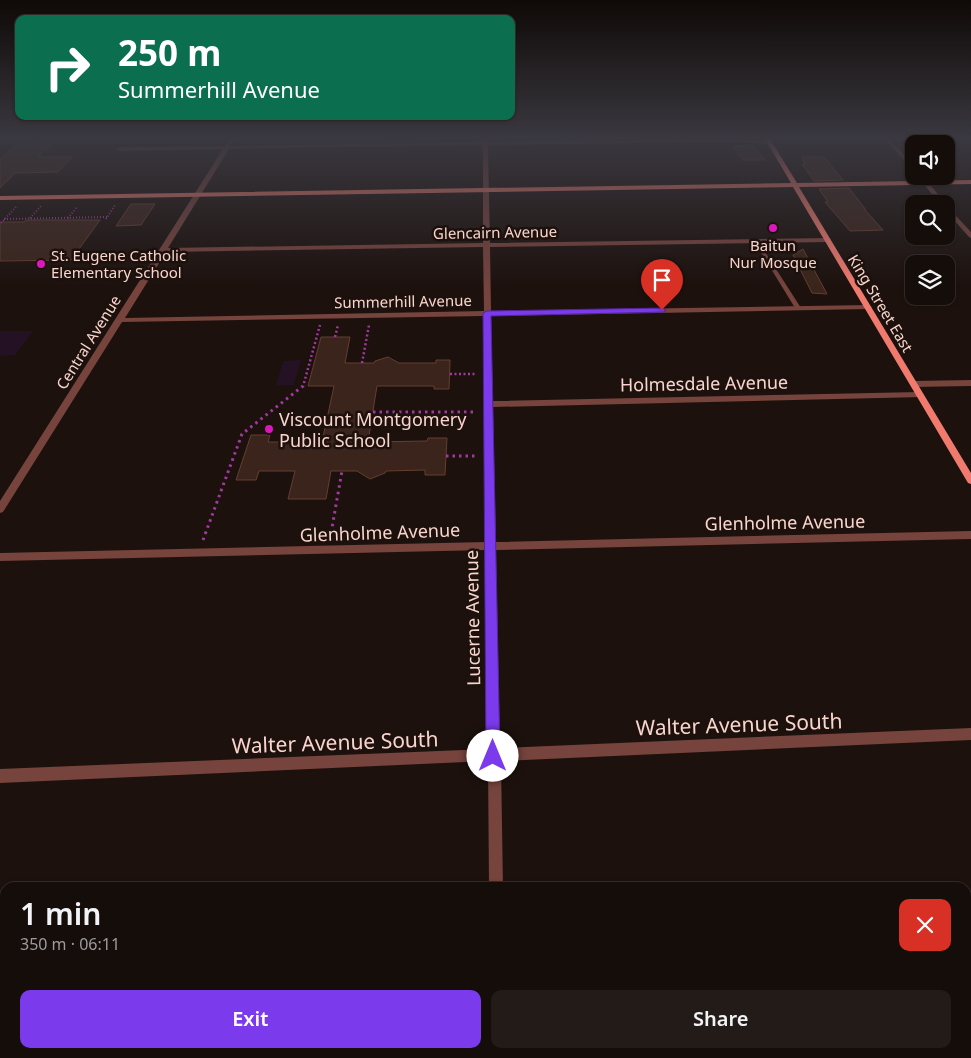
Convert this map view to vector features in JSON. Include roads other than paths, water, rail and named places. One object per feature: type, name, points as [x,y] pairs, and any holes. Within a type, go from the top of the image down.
[{"type":"main road","points":[[0,198],[570,188]]},
{"type":"main road","name":"King Street East","points":[[797,188],[971,481]]},
{"type":"street","name":"Central Avenue","points":[[0,509],[201,188]]},
{"type":"street","name":"Lucerne Avenue","points":[[486,190],[496,882]]},
{"type":"street","points":[[955,217],[971,236]]},
{"type":"street","name":"Glencairn Avenue","points":[[162,250],[828,240]]},
{"type":"street","name":"Summerhill Avenue","points":[[118,320],[868,307]]},
{"type":"street","points":[[914,384],[971,383]]},
{"type":"street","name":"Holmesdale Avenue","points":[[489,408],[920,395]]},
{"type":"street","name":"Glenholme Avenue","points":[[0,557],[971,535]]},
{"type":"street","name":"Walter Avenue South","points":[[0,776],[971,734]]},
{"type":"lane","points":[[756,241],[798,308]]},
{"type":"place","name":"Baitun Nur Mosque","points":[[773,228]]},
{"type":"place","name":"St. Eugene Catholic Elementary School","points":[[41,264]]},
{"type":"place","name":"Viscount Montgomery Public School","points":[[269,429]]}]
